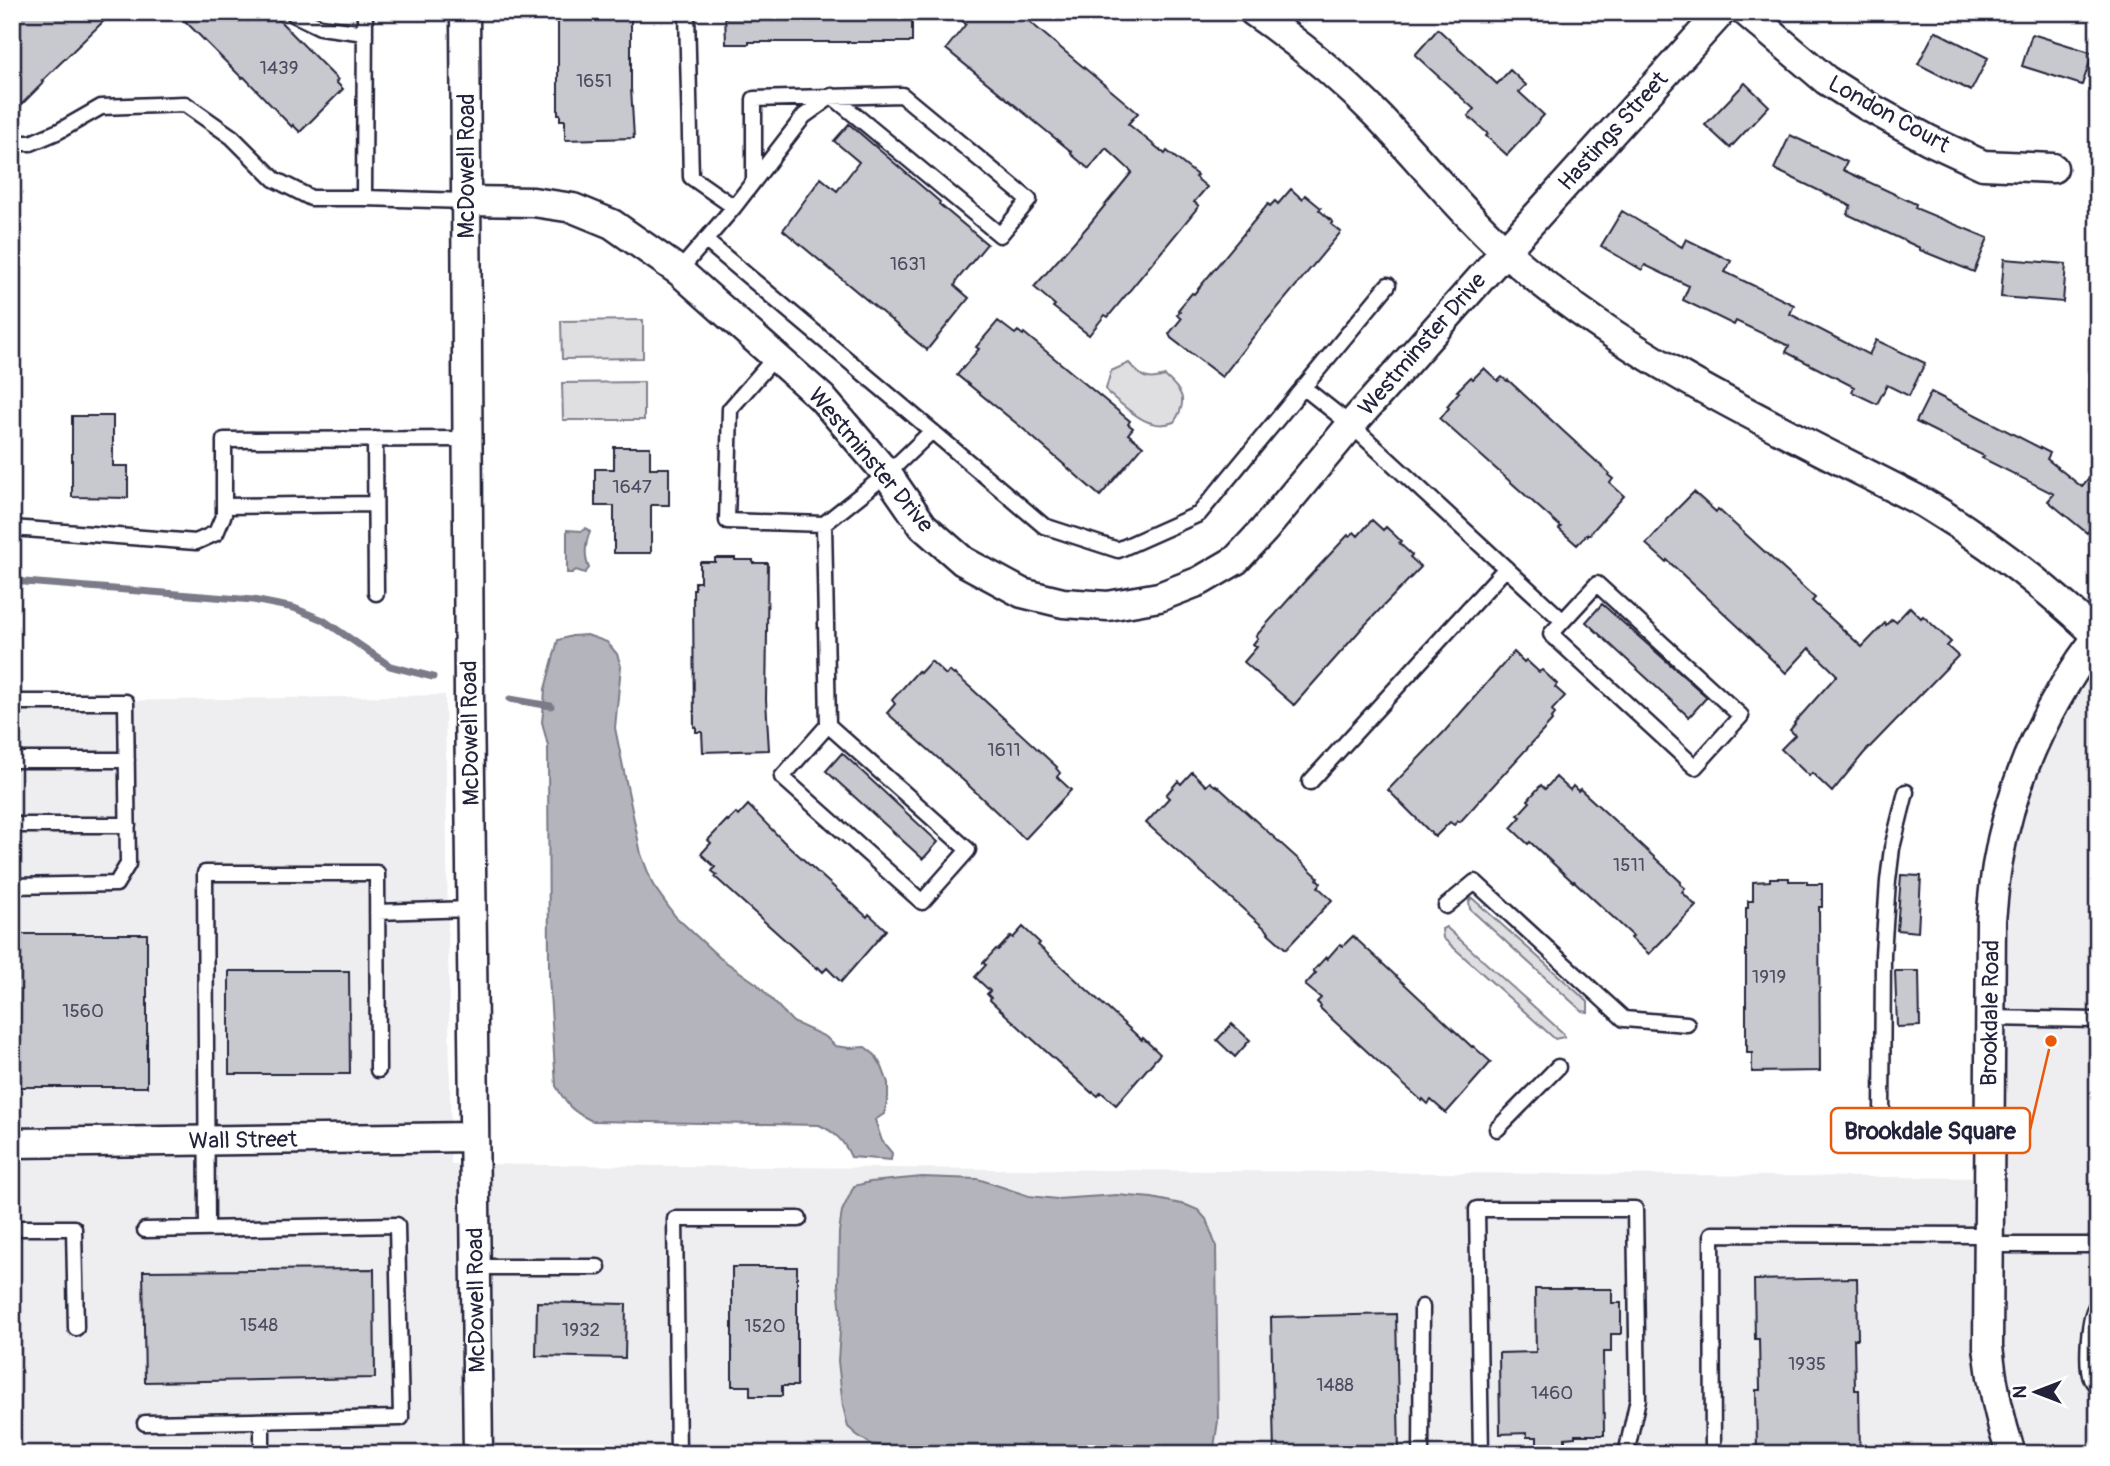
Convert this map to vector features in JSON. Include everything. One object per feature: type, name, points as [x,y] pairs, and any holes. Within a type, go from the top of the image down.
[{"type":"street","name":"McDowell Road","points":[[465,12],[473,1136],[478,1454]]},
{"type":"street","points":[[1254,12],[1351,90],[1481,229],[1556,294],[1597,325],[1661,365],[1924,503],[1969,530],[2040,585],[2098,636]]},
{"type":"street","name":"Hastings Street","points":[[1505,251],[1721,12]]},
{"type":"street","name":"London Court","points":[[1746,12],[1826,80],[1930,140],[1983,165],[2053,168]]},
{"type":"street","name":"Westminster Drive","points":[[466,201],[533,202],[573,208],[612,224],[679,271],[822,398],[887,474],[923,526],[963,561],[1022,593],[1063,603],[1108,606],[1159,597],[1200,581],[1236,561],[1351,425],[1505,251]]},
{"type":"street","name":"Brookdale Road","points":[[2011,1454],[1999,1416],[1988,1347],[1991,920],[1997,866],[2020,776],[2048,713],[2066,681],[2098,636]]},
{"type":"street","name":"Wall Street","points":[[12,1143],[473,1136]]},
{"type":"lane","points":[[365,12],[365,198]]},
{"type":"lane","points":[[687,12],[691,177],[734,207]]},
{"type":"lane","points":[[294,13],[320,27],[365,33]]},
{"type":"lane","points":[[754,181],[754,99],[832,96],[902,95],[1029,200],[1000,235],[832,96]]},
{"type":"lane","points":[[679,271],[734,207],[804,116],[832,96]]},
{"type":"lane","points":[[12,143],[30,143],[60,131],[101,107],[185,104],[232,137],[274,179],[311,198],[466,201]]},
{"type":"lane","points":[[705,240],[1044,526],[1118,550],[1199,514],[1388,285]]},
{"type":"lane","points":[[776,356],[730,409],[726,521],[824,524],[887,474],[932,431]]},
{"type":"lane","points":[[1303,387],[1351,425],[1563,621]]},
{"type":"lane","points":[[375,439],[376,593]]},
{"type":"lane","points":[[12,528],[196,542],[216,533],[225,514],[224,440],[467,439]]},
{"type":"lane","points":[[225,506],[375,504]]},
{"type":"lane","points":[[824,524],[828,725],[782,777],[922,902],[968,850],[828,725]]},
{"type":"lane","points":[[1310,782],[1506,568]]},
{"type":"lane","points":[[1597,583],[1741,716],[1695,767],[1551,634],[1563,621],[1597,583]]},
{"type":"lane","points":[[12,702],[126,702],[128,825],[128,864],[117,884],[12,886]]},
{"type":"lane","points":[[12,760],[127,760]]},
{"type":"lane","points":[[1882,1122],[1884,954],[1888,881],[1892,848],[1906,792]]},
{"type":"lane","points":[[12,825],[128,825]]},
{"type":"lane","points":[[207,1229],[205,873],[377,873],[378,1070]]},
{"type":"lane","points":[[1446,906],[1475,881],[1624,1019],[1687,1024]]},
{"type":"lane","points":[[377,912],[471,909]]},
{"type":"lane","points":[[1990,1018],[2098,1020]]},
{"type":"lane","points":[[1497,1129],[1558,1067]]},
{"type":"lane","points":[[1480,1454],[1477,1209],[1635,1209],[1638,1399],[1626,1454]]},
{"type":"lane","points":[[678,1454],[675,1219],[799,1219]]},
{"type":"lane","points":[[145,1230],[397,1225],[401,1418],[145,1423]]},
{"type":"lane","points":[[12,1228],[74,1228],[76,1328]]},
{"type":"lane","points":[[1713,1454],[1712,1234],[1988,1240],[2097,1247]]},
{"type":"lane","points":[[476,1268],[598,1267]]},
{"type":"lane","points":[[2098,1304],[2092,1310],[2089,1341],[2090,1377],[2098,1388]]},
{"type":"lane","points":[[1421,1454],[1422,1307]]},
{"type":"lane","points":[[262,1420],[262,1454]]},
{"type":"shaded area","points":[[643,320],[643,358],[562,359],[561,321]]},
{"type":"shaded area","points":[[1129,363],[1144,377],[1165,376],[1176,386],[1182,396],[1182,402],[1174,422],[1156,424],[1147,421],[1109,394],[1106,389],[1111,371]]},
{"type":"shaded area","points":[[644,382],[644,420],[563,420],[562,383]]},
{"type":"shaded area","points":[[586,528],[590,532],[586,550],[589,568],[585,573],[576,570],[567,573],[567,530],[582,531]]},
{"type":"shaded area","points":[[587,635],[607,642],[617,654],[621,666],[615,728],[641,854],[653,885],[675,916],[720,958],[757,984],[793,1022],[826,1037],[835,1046],[865,1047],[875,1055],[888,1083],[888,1098],[884,1114],[875,1120],[882,1141],[892,1153],[891,1160],[851,1157],[838,1138],[819,1125],[592,1121],[570,1107],[556,1086],[549,977],[548,746],[542,722],[545,689],[558,640]]},
{"type":"shaded area","points":[[2098,653],[2098,1454],[12,1454],[12,703],[445,695],[451,1164],[2002,1178],[2005,905],[2019,815],[2053,730]]},
{"type":"shaded area","points":[[1472,898],[1588,1002],[1588,1012],[1582,1011],[1470,909],[1469,901]]},
{"type":"shaded area","points":[[1446,927],[1563,1033],[1564,1037],[1555,1039],[1443,938],[1442,929]]},
{"type":"shaded area","points":[[922,1177],[978,1179],[1029,1196],[1057,1199],[1117,1195],[1152,1198],[1198,1210],[1206,1219],[1216,1246],[1218,1421],[1213,1454],[940,1454],[871,1444],[848,1427],[838,1361],[841,1316],[838,1284],[839,1232],[842,1211],[854,1186]]},
{"type":"building","points":[[20,12],[113,12],[12,114],[12,21]]},
{"type":"building","points":[[176,12],[271,12],[338,80],[336,82],[343,89],[300,132]]},
{"type":"building","points":[[560,12],[631,14],[634,138],[565,140],[565,120],[560,120],[558,114]]},
{"type":"building","points":[[725,12],[912,12],[912,42],[726,44]]},
{"type":"building","points":[[952,12],[1018,12],[1138,113],[1128,124],[1165,154],[1167,151],[1197,175],[1195,177],[1207,187],[1194,202],[1199,206],[1108,317],[1105,315],[1089,335],[1053,307],[1055,305],[1034,287],[1132,172],[1106,148],[1089,169],[946,49],[966,24]]},
{"type":"building","points":[[1438,29],[1497,84],[1510,70],[1526,85],[1519,92],[1544,115],[1507,155],[1468,116],[1474,109],[1415,55]]},
{"type":"building","points":[[1935,31],[1988,58],[1971,91],[1918,64]]},
{"type":"building","points":[[2032,34],[2093,53],[2082,85],[2022,66]]},
{"type":"building","points":[[1745,83],[1769,106],[1730,148],[1705,125]]},
{"type":"building","points":[[849,124],[987,244],[955,286],[969,298],[927,350],[783,230],[821,178],[837,191],[859,162],[834,141]]},
{"type":"building","points":[[1790,135],[1847,162],[1843,170],[1916,204],[1915,208],[1988,238],[1974,272],[1920,250],[1847,214],[1851,206],[1774,169]]},
{"type":"building","points":[[1291,189],[1302,199],[1305,195],[1321,208],[1319,210],[1341,232],[1222,377],[1169,334],[1181,319],[1177,315],[1180,312],[1178,310],[1192,293],[1194,294],[1268,204],[1270,206],[1275,201],[1278,204]]},
{"type":"building","points":[[1622,211],[1682,247],[1686,239],[1731,261],[1725,272],[1794,305],[1790,314],[1869,355],[1876,340],[1925,363],[1909,396],[1887,385],[1877,404],[1852,392],[1854,387],[1786,352],[1789,346],[1736,321],[1734,325],[1683,300],[1689,286],[1645,265],[1642,270],[1601,246]]},
{"type":"building","points":[[2004,259],[2066,264],[2063,302],[2001,297]]},
{"type":"building","points":[[998,321],[1015,334],[1018,331],[1023,335],[1024,333],[1130,421],[1128,424],[1133,428],[1128,434],[1143,446],[1100,496],[957,375]]},
{"type":"building","points":[[1484,368],[1498,381],[1502,377],[1508,380],[1609,473],[1613,479],[1610,483],[1624,496],[1577,545],[1559,529],[1561,527],[1440,419],[1459,392],[1457,391]]},
{"type":"building","points":[[1931,392],[2050,453],[2047,459],[2082,487],[2098,468],[2098,520],[2087,533],[2048,501],[2054,494],[1916,422]]},
{"type":"building","points":[[72,416],[113,416],[113,466],[128,466],[128,498],[72,497]]},
{"type":"building","points":[[614,447],[650,447],[650,468],[669,468],[669,505],[651,505],[651,553],[614,553],[614,506],[595,506],[595,469],[614,469]]},
{"type":"building","points":[[1694,492],[1716,512],[1718,509],[1815,598],[1812,601],[1862,647],[1885,623],[1886,625],[1892,619],[1896,622],[1910,607],[1951,642],[1947,646],[1958,656],[1864,753],[1832,792],[1812,773],[1809,776],[1781,749],[1795,735],[1790,730],[1794,723],[1837,675],[1809,648],[1786,673],[1667,560],[1666,562],[1646,544]]},
{"type":"building","points":[[1372,520],[1383,530],[1386,527],[1401,541],[1399,543],[1421,567],[1294,705],[1244,662],[1257,647],[1253,644],[1258,638],[1256,636],[1306,580],[1348,535],[1354,532],[1358,536]]},
{"type":"building","points":[[715,558],[768,563],[766,700],[769,750],[703,752],[702,732],[696,732],[694,727],[693,589],[695,582],[700,582],[700,562],[715,562]]},
{"type":"building","points":[[1602,604],[1707,697],[1689,717],[1586,622]]},
{"type":"building","points":[[1514,652],[1539,672],[1542,670],[1565,696],[1552,710],[1555,714],[1552,721],[1460,822],[1454,825],[1450,822],[1435,837],[1388,790],[1444,732]]},
{"type":"building","points":[[931,661],[946,675],[949,671],[955,674],[1057,767],[1060,773],[1057,777],[1071,790],[1025,839],[887,713],[895,704],[892,700],[918,671],[920,673]]},
{"type":"building","points":[[842,753],[938,842],[923,859],[826,771]]},
{"type":"building","points":[[1192,772],[1206,786],[1210,782],[1216,785],[1318,877],[1321,883],[1318,887],[1332,900],[1286,949],[1146,823],[1169,798],[1166,795],[1178,781],[1181,784]]},
{"type":"building","points":[[1556,777],[1570,790],[1573,786],[1578,791],[1580,789],[1627,832],[1681,882],[1685,888],[1682,892],[1696,906],[1649,954],[1574,881],[1511,828],[1541,785],[1545,789]]},
{"type":"building","points":[[748,805],[783,841],[867,917],[869,914],[886,930],[841,982],[827,968],[823,972],[818,967],[817,969],[715,877],[717,875],[712,871],[715,867],[701,854],[711,843],[708,840],[727,820],[736,813],[738,816]]},
{"type":"building","points":[[1901,875],[1921,876],[1918,932],[1897,930]]},
{"type":"building","points":[[1770,878],[1789,878],[1789,881],[1822,884],[1822,907],[1819,907],[1820,1071],[1752,1072],[1752,1053],[1747,1053],[1746,908],[1748,901],[1753,901],[1753,882],[1770,881]]},
{"type":"building","points":[[1023,927],[1040,943],[1038,945],[1160,1054],[1116,1105],[1101,1092],[1098,1096],[1092,1093],[1006,1015],[990,1000],[987,994],[990,991],[975,977],[996,949],[1011,936],[1013,938]]},
{"type":"building","points":[[13,934],[147,934],[147,1087],[15,1087]]},
{"type":"building","points":[[1353,936],[1491,1062],[1446,1113],[1431,1100],[1428,1104],[1423,1099],[1422,1101],[1384,1067],[1320,1008],[1317,1002],[1321,998],[1305,985],[1326,957],[1327,959],[1340,944],[1343,946]]},
{"type":"building","points":[[229,971],[349,971],[350,1074],[229,1074]]},
{"type":"building","points":[[1895,971],[1919,971],[1920,1026],[1897,1027]]},
{"type":"building","points":[[1232,1024],[1250,1040],[1235,1057],[1217,1040]]},
{"type":"building","points":[[732,1267],[797,1267],[797,1386],[782,1386],[782,1396],[750,1396],[750,1386],[732,1386]]},
{"type":"building","points":[[374,1269],[375,1378],[145,1382],[143,1271]]},
{"type":"building","points":[[1857,1278],[1858,1339],[1854,1339],[1855,1390],[1859,1390],[1860,1454],[1757,1454],[1756,1390],[1760,1390],[1759,1339],[1755,1339],[1754,1280]]},
{"type":"building","points":[[1535,1289],[1612,1289],[1612,1303],[1621,1303],[1621,1334],[1611,1334],[1611,1352],[1603,1352],[1604,1435],[1575,1435],[1565,1438],[1565,1449],[1537,1449],[1537,1437],[1527,1437],[1527,1433],[1500,1434],[1499,1353],[1536,1352]]},
{"type":"building","points":[[537,1302],[626,1304],[625,1358],[536,1356]]},
{"type":"building","points":[[1396,1314],[1399,1454],[1274,1454],[1271,1317]]},
{"type":"waterway","points":[[12,581],[253,600],[294,608],[323,620],[390,666],[433,677]]},
{"type":"waterway","points":[[510,699],[551,706]]},
{"type":"place","name":"Brookdale Square","points":[[2051,1041]]}]
